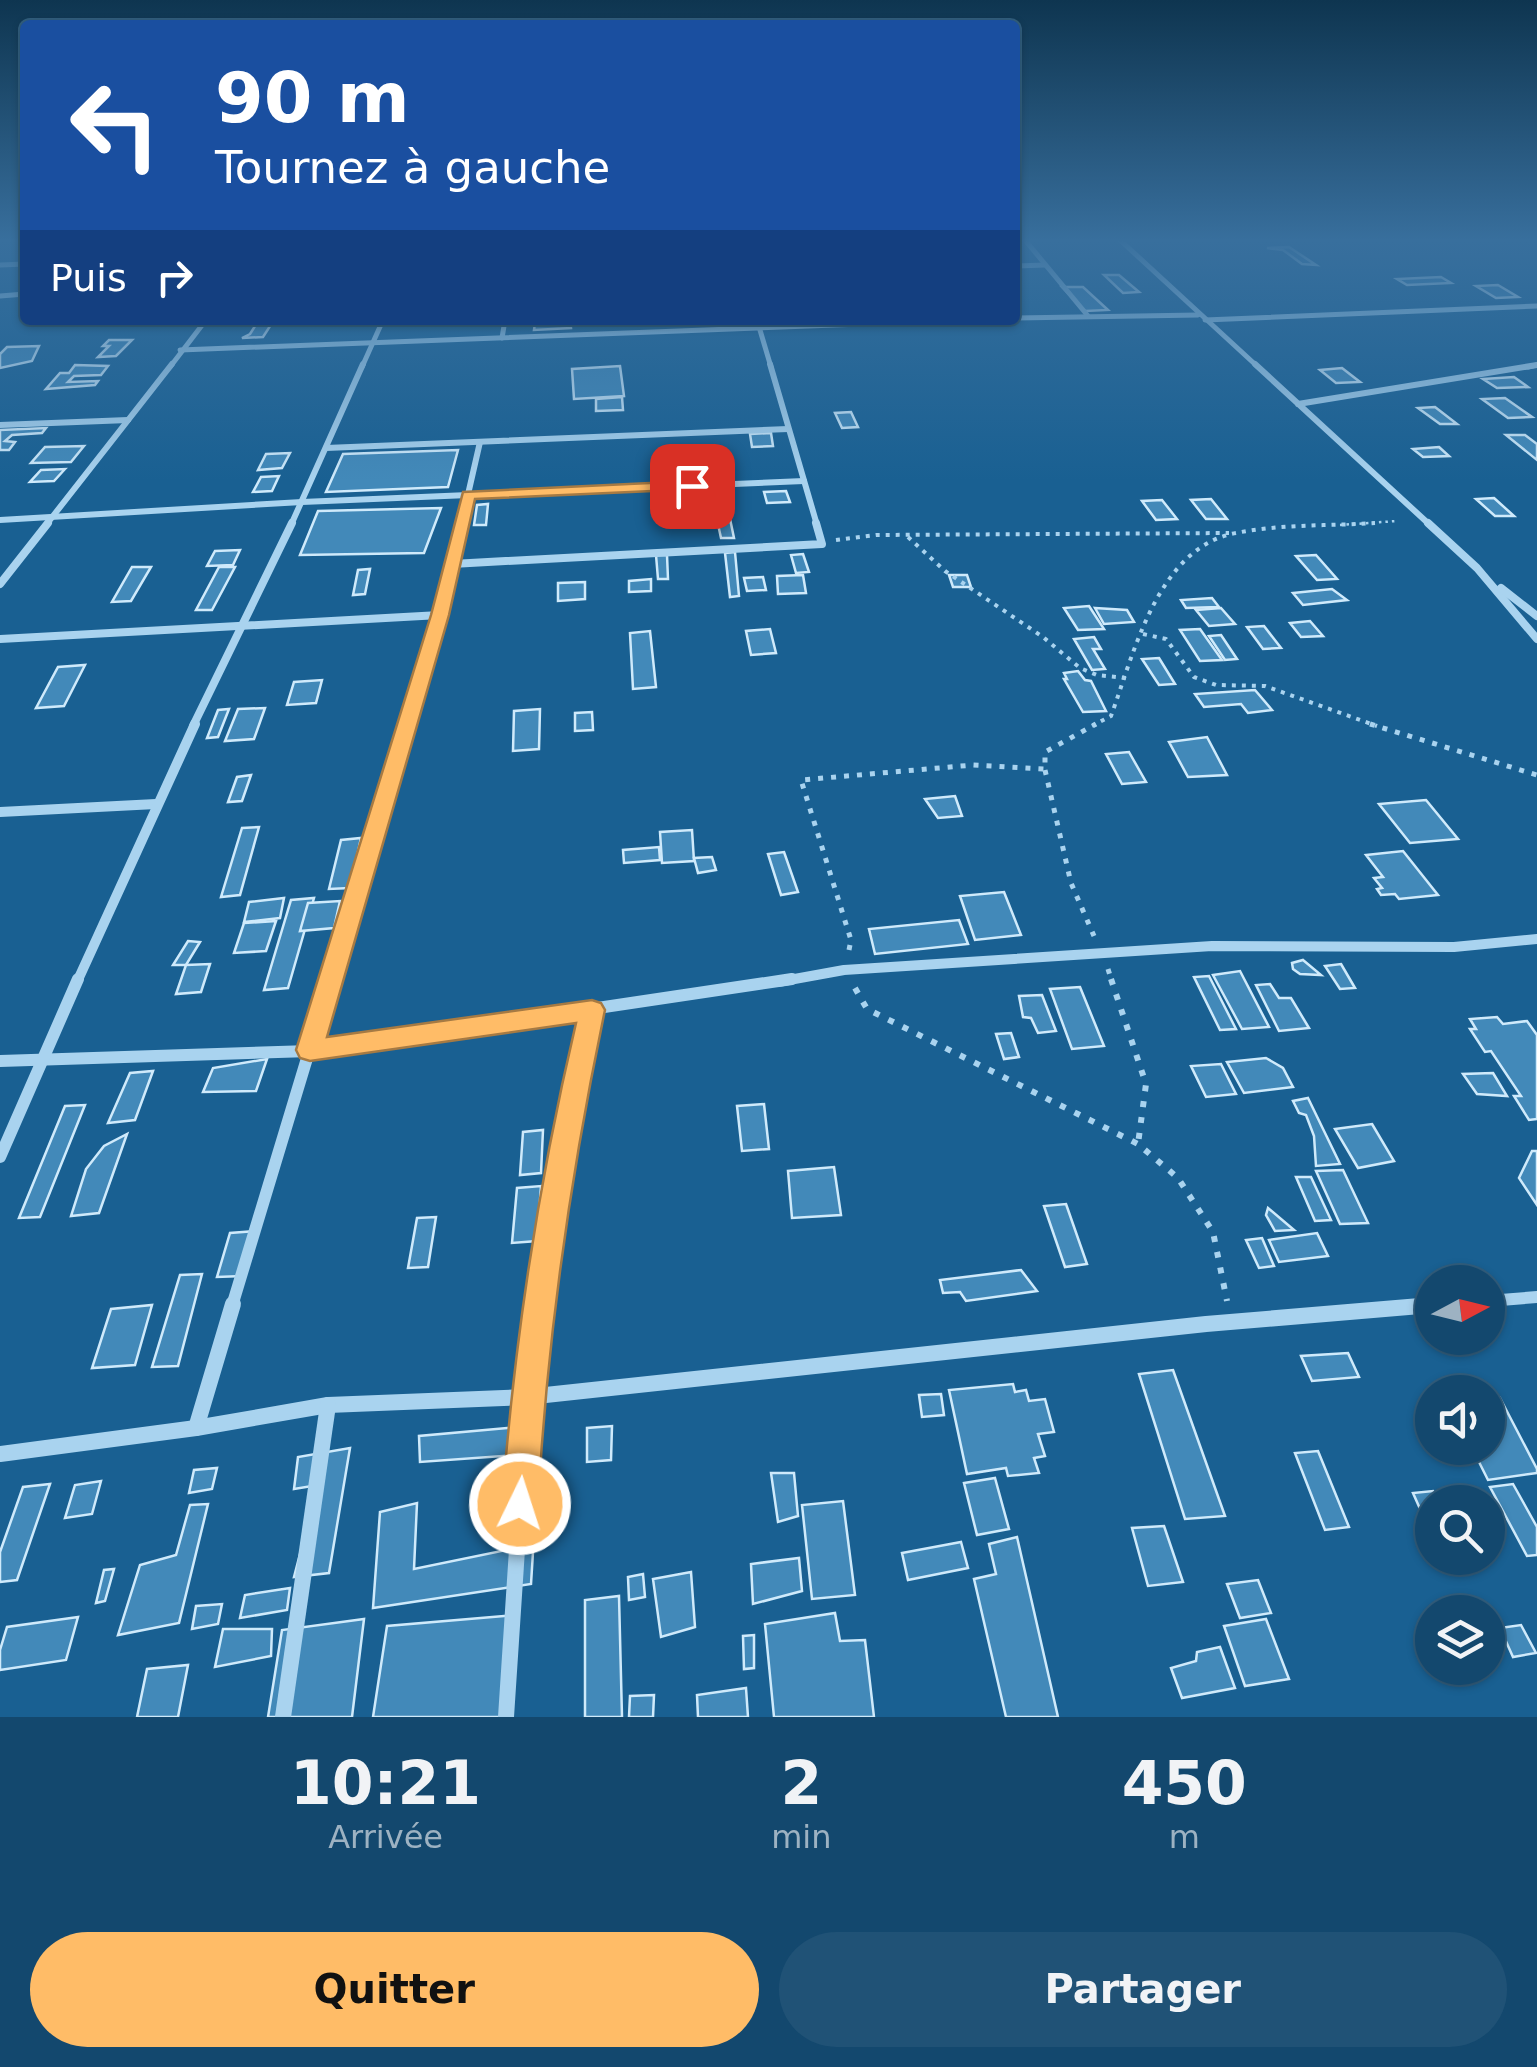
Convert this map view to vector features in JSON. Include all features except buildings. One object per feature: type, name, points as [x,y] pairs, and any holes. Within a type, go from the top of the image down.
[{"type":"street","points":[[1205,320],[1477,568],[1537,616]]},
{"type":"street","points":[[0,584],[202,325]]},
{"type":"street","points":[[0,1157],[156,804],[302,502],[381,325]]},
{"type":"street","points":[[502,338],[504,325]]},
{"type":"street","points":[[180,350],[740,325]]},
{"type":"street","points":[[452,564],[822,544],[758,325]]},
{"type":"street","points":[[1298,404],[1537,365]]},
{"type":"street","points":[[0,425],[128,420]]},
{"type":"street","points":[[326,448],[788,428]]},
{"type":"street","points":[[196,1428],[440,615],[480,442]]},
{"type":"street","points":[[0,520],[302,502],[804,481]]},
{"type":"street","points":[[1477,568],[1537,640]]},
{"type":"street","points":[[0,639],[440,615]]},
{"type":"street","points":[[0,812],[156,804]]},
{"type":"street","points":[[0,1060],[310,1050],[723,992],[844,970],[1212,946],[1454,947],[1537,940]]},
{"type":"street","points":[[506,1717],[527,1397],[576,1080],[592,1010]]},
{"type":"street","points":[[1505,1299],[1537,1296]]},
{"type":"street","points":[[0,1454],[196,1428],[328,1404],[527,1397],[1229,1322],[1415,1306]]},
{"type":"street","points":[[283,1717],[328,1404]]},
{"type":"path","points":[[822,544],[848,536],[1232,533],[1424,518]]},
{"type":"path","points":[[1229,1322],[1213,1232],[1178,1178],[1138,1144],[867,1009],[844,970],[851,940],[802,780],[972,765],[1045,769],[1045,752],[1111,716],[1128,678],[1152,602],[1186,558],[1232,533]]},
{"type":"path","points":[[906,535],[945,572],[1043,637],[1080,668],[1096,675],[1128,678]]},
{"type":"path","points":[[1143,634],[1166,639],[1194,676],[1216,686],[1265,686],[1396,733],[1537,774]]},
{"type":"route","points":[[520,1504],[527,1397],[576,1080],[592,1010],[310,1050],[440,615],[468,495],[692,486]]}]
